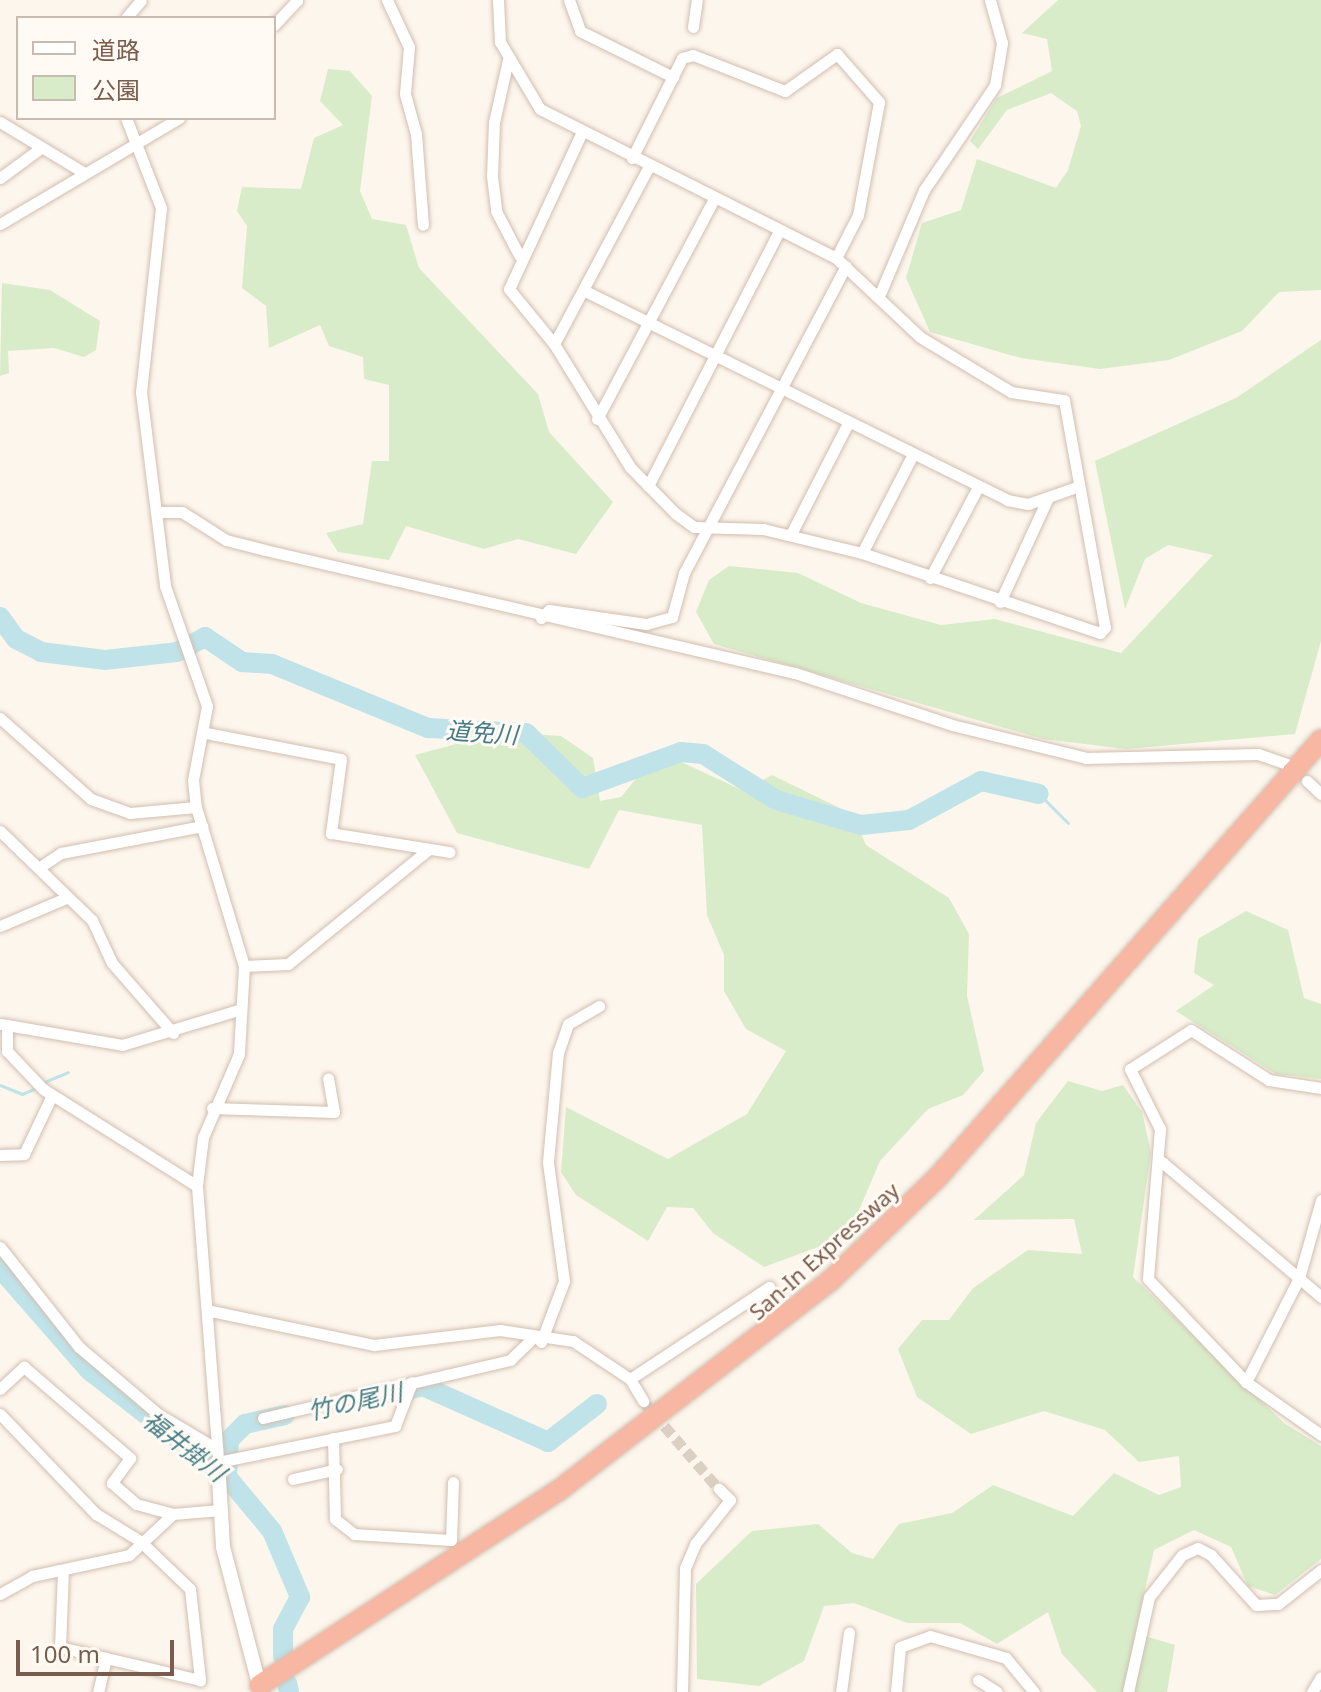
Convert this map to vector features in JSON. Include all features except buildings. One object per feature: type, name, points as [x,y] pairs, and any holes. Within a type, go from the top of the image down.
[{"type":"highway","name":"San-In Expressway","points":[[261,1689],[558,1491],[832,1279],[938,1177],[1321,740]]},
{"type":"street","points":[[128,16],[141,0]]},
{"type":"street","points":[[276,23],[297,0]]},
{"type":"street","points":[[387,0],[409,47],[405,94],[416,134],[423,225]]},
{"type":"street","points":[[498,0],[508,60],[540,109],[581,134],[836,258],[943,354],[1011,392],[1064,400],[1105,627],[1100,633],[1000,602],[862,553],[791,534],[694,527],[648,486],[597,419],[554,344],[509,289],[519,255],[581,134]]},
{"type":"street","points":[[569,0],[580,31],[673,77]]},
{"type":"street","points":[[693,27],[697,0]]},
{"type":"street","points":[[879,296],[924,190],[995,85],[1002,43],[990,0]]},
{"type":"street","points":[[632,158],[682,58],[693,55],[785,91],[837,54],[879,102],[858,215],[836,258]]},
{"type":"street","points":[[508,60],[495,111],[492,176],[496,211],[519,255]]},
{"type":"street","points":[[127,120],[161,208],[141,392],[159,512],[165,586],[205,693],[206,733],[193,780],[196,807],[244,966],[239,1054],[212,1108],[197,1186],[211,1311],[220,1510],[231,1588],[261,1689]]},
{"type":"street","points":[[0,224],[83,172],[175,120]]},
{"type":"street","points":[[0,122],[38,150],[83,172]]},
{"type":"street","points":[[1,176],[38,150]]},
{"type":"street","points":[[554,344],[649,166]]},
{"type":"street","points":[[597,419],[714,199]]},
{"type":"street","points":[[648,486],[779,231]]},
{"type":"street","points":[[541,618],[549,610],[662,624],[672,617],[684,573],[710,530],[846,266]]},
{"type":"street","points":[[585,291],[1007,500],[1047,500],[1079,486]]},
{"type":"street","points":[[791,534],[848,423]]},
{"type":"street","points":[[862,553],[913,454]]},
{"type":"street","points":[[930,578],[978,487]]},
{"type":"street","points":[[1000,602],[1047,500]]},
{"type":"street","points":[[159,512],[191,515],[226,540],[252,547],[541,618],[795,673],[952,725],[1086,758],[1258,754],[1287,764]]},
{"type":"street","points":[[0,718],[91,799],[130,813],[196,807]]},
{"type":"street","points":[[206,733],[341,759],[331,833],[449,852]]},
{"type":"street","points":[[1307,781],[1321,794]]},
{"type":"street","points":[[43,865],[61,853],[202,826]]},
{"type":"street","points":[[0,831],[43,865],[66,898],[92,920],[112,963],[173,1033]]},
{"type":"street","points":[[244,966],[288,964],[429,849]]},
{"type":"street","points":[[0,926],[66,898]]},
{"type":"street","points":[[263,1418],[510,1360],[536,1341],[564,1281],[548,1162],[558,1053],[568,1024],[599,1006]]},
{"type":"street","points":[[197,1186],[52,1095],[7,1051],[3,1025],[122,1045],[173,1033],[241,1009]]},
{"type":"street","points":[[1321,1088],[1269,1080],[1204,1035],[1179,1033],[1130,1069],[1160,1129],[1162,1162],[1145,1250],[1148,1279],[1246,1382],[1321,1435]]},
{"type":"street","points":[[212,1108],[334,1112],[328,1079]]},
{"type":"street","points":[[0,1155],[24,1154],[52,1095]]},
{"type":"street","points":[[1162,1162],[1321,1297]]},
{"type":"street","points":[[1246,1382],[1299,1278],[1321,1200]]},
{"type":"street","points":[[0,1247],[79,1347],[158,1414],[217,1456],[395,1426],[412,1382]]},
{"type":"street","points":[[630,1379],[769,1287]]},
{"type":"street","points":[[211,1311],[374,1345],[500,1330],[536,1341],[573,1341],[630,1379],[643,1401]]},
{"type":"street","points":[[0,1389],[24,1367],[130,1458],[112,1483],[136,1504],[173,1514],[220,1510]]},
{"type":"street","points":[[0,1414],[96,1514],[140,1541],[190,1589],[200,1680],[60,1647],[63,1570]]},
{"type":"street","points":[[333,1438],[337,1469],[335,1519],[354,1534],[451,1540],[453,1482]]},
{"type":"street","points":[[293,1479],[337,1469]]},
{"type":"street","points":[[682,1692],[685,1568],[730,1500],[719,1489]]},
{"type":"street","points":[[0,1594],[63,1570],[115,1560],[173,1514]]},
{"type":"street","points":[[1128,1692],[1149,1597],[1182,1555],[1198,1548],[1211,1555],[1256,1605],[1278,1604],[1321,1570]]},
{"type":"street","points":[[841,1692],[849,1633]]},
{"type":"street","points":[[896,1692],[900,1647],[930,1636],[1006,1658],[1034,1692]]},
{"type":"street","points":[[98,1692],[106,1658]]},
{"type":"street","points":[[1312,1692],[1321,1677]]},
{"type":"street","points":[[978,1680],[997,1692]]},
{"type":"street","points":[[1312,1692],[1321,1687]]},
{"type":"green space","points":[[1058,0],[1321,0],[1321,290],[1279,292],[1242,331],[1169,360],[1100,369],[1021,358],[930,332],[906,278],[922,223],[961,210],[977,159],[1056,188],[1068,170],[1081,126],[1077,111],[1051,93],[1007,110],[978,149],[970,141],[997,98],[1052,71],[1047,39],[1022,33]]},
{"type":"green space","points":[[328,69],[350,71],[372,96],[360,191],[372,219],[406,225],[419,268],[538,394],[549,432],[613,502],[576,554],[518,539],[484,549],[406,526],[389,560],[338,552],[326,533],[363,524],[372,461],[389,461],[389,385],[364,379],[363,357],[329,346],[320,325],[269,348],[266,306],[242,288],[247,226],[237,211],[242,187],[301,189],[314,138],[343,125],[320,101]]},
{"type":"green space","points":[[2,283],[50,290],[100,321],[96,350],[84,357],[54,348],[8,351],[9,373],[0,376]]},
{"type":"green space","points":[[1321,340],[1321,641],[1295,734],[1126,749],[1043,739],[714,644],[696,612],[709,580],[729,566],[798,573],[861,603],[941,625],[995,619],[1121,653],[1213,555],[1168,545],[1145,559],[1125,609],[1095,461],[1236,398]]},
{"type":"green space","points":[[501,732],[561,736],[593,758],[600,801],[621,797],[644,769],[677,760],[744,791],[772,775],[852,814],[866,845],[949,898],[969,934],[967,996],[984,1071],[963,1095],[928,1109],[880,1161],[848,1236],[764,1267],[713,1233],[693,1208],[667,1207],[648,1241],[576,1195],[561,1172],[566,1107],[668,1159],[747,1114],[786,1051],[746,1029],[724,991],[724,955],[707,915],[702,825],[619,810],[589,869],[457,833],[415,755]]},
{"type":"green space","points":[[1246,911],[1288,930],[1304,998],[1321,1004],[1321,1079],[1276,1074],[1176,1011],[1214,985],[1194,973],[1198,939]]},
{"type":"green space","points":[[1068,1081],[1102,1091],[1123,1085],[1142,1112],[1151,1152],[1133,1277],[1284,1423],[1321,1446],[1321,1559],[1275,1595],[1248,1586],[1231,1547],[1194,1530],[1154,1550],[1135,1633],[1175,1645],[1167,1692],[1097,1692],[1062,1654],[1048,1612],[997,1644],[960,1623],[907,1623],[854,1603],[824,1606],[804,1661],[759,1686],[697,1679],[696,1584],[752,1531],[818,1524],[852,1553],[873,1559],[899,1524],[952,1513],[993,1485],[1073,1516],[1114,1473],[1159,1495],[1181,1487],[1179,1456],[1139,1462],[1105,1430],[1044,1411],[971,1434],[917,1397],[898,1349],[922,1320],[949,1320],[973,1288],[1028,1250],[1082,1254],[1074,1219],[974,1220],[1024,1175],[1036,1123]]},
{"type":"waterway","name":"道免川","points":[[0,617],[16,639],[41,652],[105,660],[177,652],[205,637],[242,662],[272,664],[428,728],[526,733],[582,788],[681,752],[703,754],[776,800],[861,825],[909,820],[981,781],[1039,794]]},
{"type":"waterway","points":[[1039,794],[1068,823]]},
{"type":"waterway","points":[[42,1083],[68,1072]]},
{"type":"waterway","points":[[0,1085],[22,1094],[36,1088]]},
{"type":"waterway","name":"福井掛川","points":[[0,1268],[89,1370],[227,1477],[272,1531],[300,1597],[283,1629],[283,1656]]},
{"type":"waterway","name":"竹の尾川","points":[[391,1393],[423,1386],[548,1442],[597,1404]]},
{"type":"waterway","name":"竹の尾川","points":[[227,1477],[229,1440],[245,1424],[285,1415]]},
{"type":"waterway","name":"福井掛川","points":[[287,1683],[289,1692]]},
{"type":"tunnel","points":[[643,1401],[719,1489]]}]
